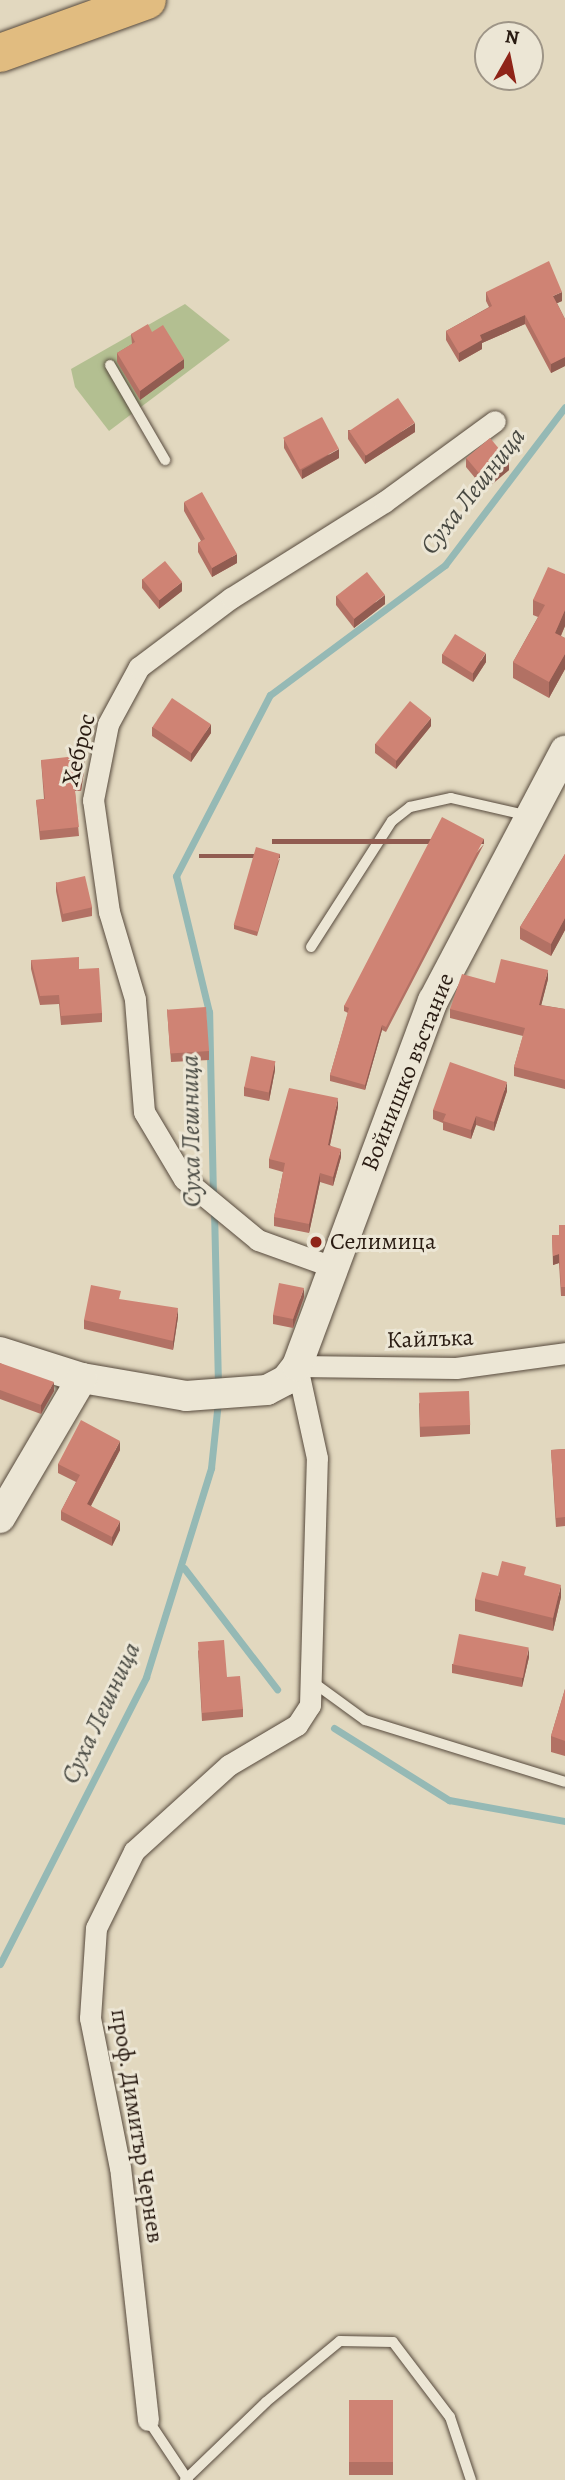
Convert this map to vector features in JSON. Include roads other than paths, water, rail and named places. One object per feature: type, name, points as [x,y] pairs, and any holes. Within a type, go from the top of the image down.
[{"type":"highway","points":[[0,53],[147,0]]},
{"type":"street","name":"Хеброс","points":[[330,1266],[258,1240],[184,1180],[144,1112],[135,999],[109,912],[93,800],[108,724],[139,667],[231,598],[384,502],[495,421]]},
{"type":"street","name":"Войнишко въстание","points":[[296,1366],[330,1266],[433,1001],[565,751]]},
{"type":"street","points":[[0,1352],[82,1378],[203,1396],[267,1390],[286,1380],[296,1366]]},
{"type":"street","name":"Кайлъка","points":[[296,1366],[456,1368],[565,1353]]},
{"type":"street","points":[[296,1366],[317,1458],[314,1682]]},
{"type":"street","points":[[0,1518],[82,1378]]},
{"type":"street","name":"проф. Димитър Чернев","points":[[148,2420],[120,2168],[90,2018],[96,1928],[134,1851],[229,1765],[297,1726],[310,1705],[314,1682]]},
{"type":"lane","points":[[110,365],[166,460]]},
{"type":"lane","points":[[311,947],[392,821],[410,807],[451,799],[531,816]]},
{"type":"lane","points":[[314,1682],[365,1720],[565,1782]]},
{"type":"lane","points":[[148,2420],[186,2479],[340,2342],[393,2342],[450,2417],[471,2480]]},
{"type":"waterway","name":"Суха Лешница","points":[[213,1197],[209,1012],[176,876],[270,695],[445,565],[565,407]]},
{"type":"waterway","name":"Суха Лешница","points":[[214,1209],[218,1386]]},
{"type":"waterway","name":"Суха Лешница","points":[[0,1964],[146,1677],[211,1468],[218,1401]]},
{"type":"waterway","points":[[184,1568],[277,1689]]},
{"type":"waterway","points":[[334,1728],[449,1800],[565,1821]]},
{"type":"place","name":"Селимица","points":[[316,1242]]}]
